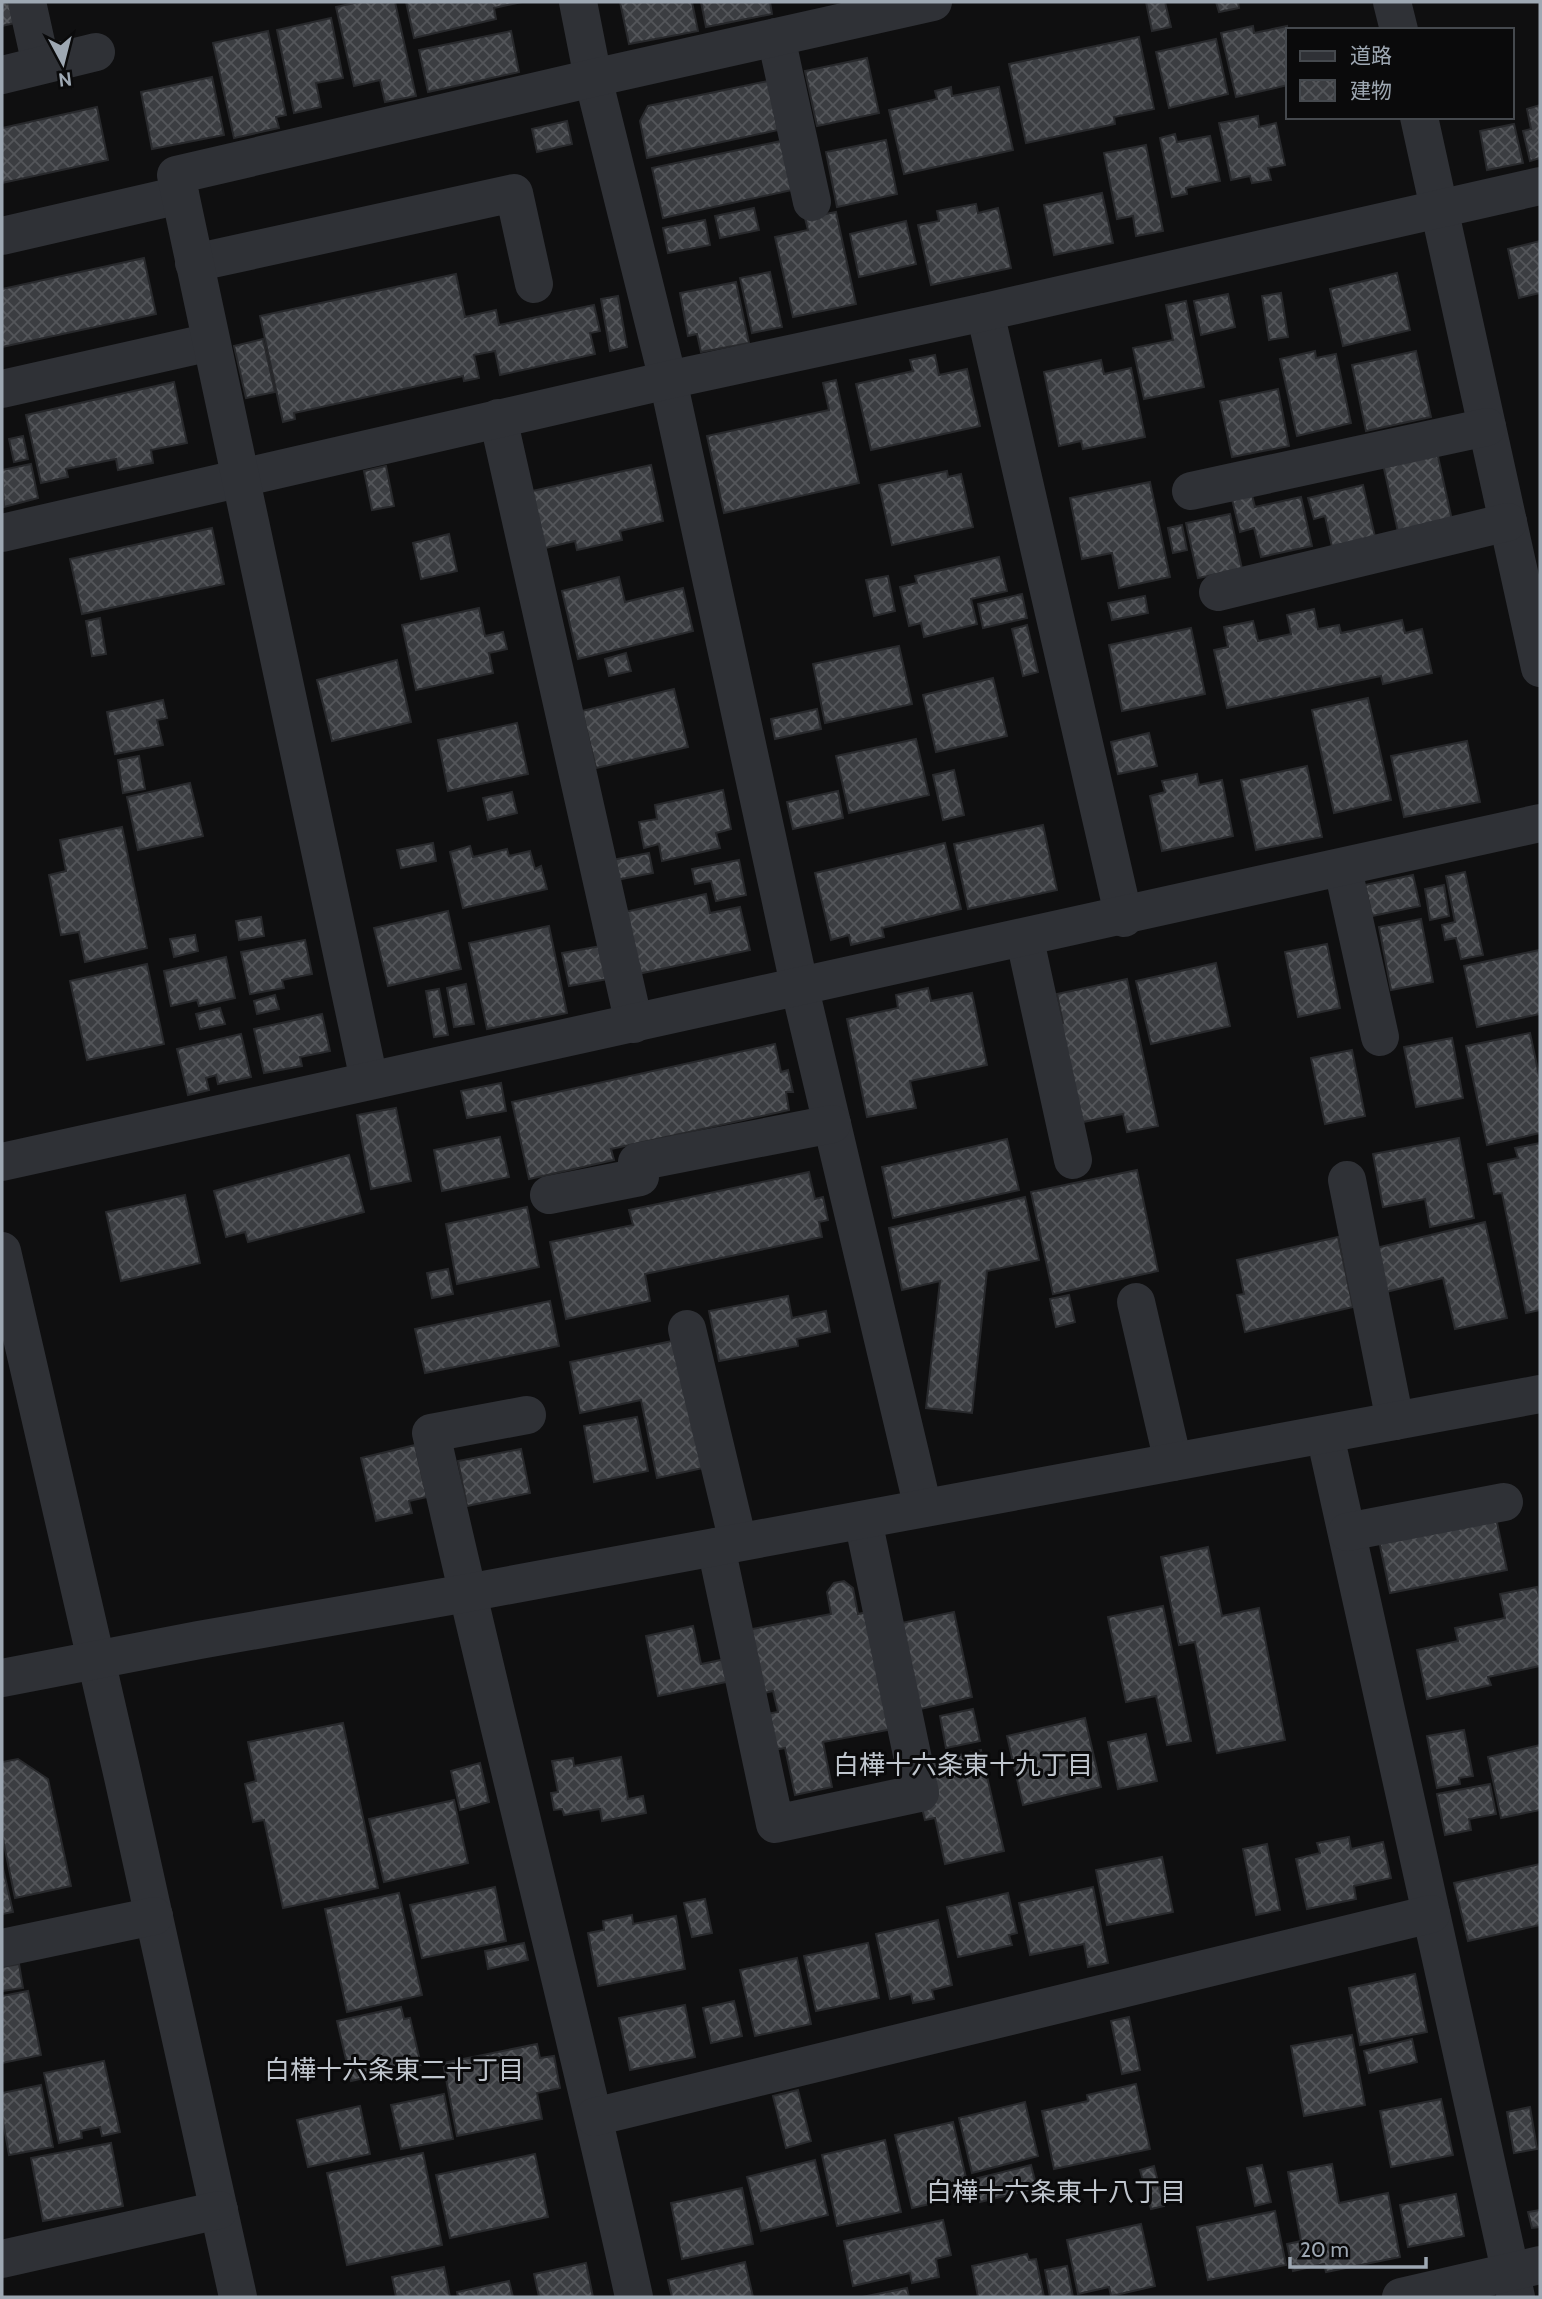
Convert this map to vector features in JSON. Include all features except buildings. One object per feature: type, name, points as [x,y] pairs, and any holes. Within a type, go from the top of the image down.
[{"type":"street","points":[[27,2],[41,65]]},
{"type":"street","points":[[578,2],[593,78],[668,380],[800,989],[923,1508]]},
{"type":"street","points":[[369,1080],[176,175],[933,2]]},
{"type":"street","points":[[1392,2],[1398,28]]},
{"type":"street","points":[[776,37],[812,202]]},
{"type":"street","points":[[2,75],[96,52]]},
{"type":"street","points":[[1419,119],[1487,426],[1521,539],[1540,668]]},
{"type":"street","points":[[2,533],[498,418],[985,312],[1540,186]]},
{"type":"street","points":[[194,263],[514,193],[534,284]]},
{"type":"street","points":[[2,236],[180,195]]},
{"type":"street","points":[[985,312],[1124,918]]},
{"type":"street","points":[[2,389],[211,342]]},
{"type":"street","points":[[498,418],[634,1024]]},
{"type":"street","points":[[1191,491],[1487,426]]},
{"type":"street","points":[[1218,592],[1521,539]]},
{"type":"street","points":[[2,1162],[369,1080],[1124,918],[1540,823]]},
{"type":"street","points":[[1343,869],[1380,1037]]},
{"type":"street","points":[[1024,940],[1073,1160]]},
{"type":"street","points":[[549,1195],[640,1177],[637,1163],[832,1124]]},
{"type":"street","points":[[1347,1180],[1395,1421]]},
{"type":"street","points":[[2,1251],[8,1303],[96,1659],[238,2297]]},
{"type":"street","points":[[1136,1302],[1173,1462]]},
{"type":"street","points":[[687,1329],[775,1824],[920,1793],[863,1520]]},
{"type":"street","points":[[2,1678],[1540,1394]]},
{"type":"street","points":[[527,1415],[432,1433],[467,1593],[594,2117],[634,2297]]},
{"type":"street","points":[[1325,1434],[1431,1914],[1522,2278],[1401,2297]]},
{"type":"street","points":[[1347,1532],[1504,1502]]},
{"type":"street","points":[[594,2117],[1431,1914]]},
{"type":"street","points":[[2,1948],[154,1916]]},
{"type":"street","points":[[2,2259],[219,2210]]},
{"type":"district","name":"白樺十六条東十九丁目","points":[[963,1765]]},
{"type":"district","name":"白樺十六条東二十丁目","points":[[394,2070]]},
{"type":"district","name":"白樺十六条東十八丁目","points":[[1056,2192]]}]
